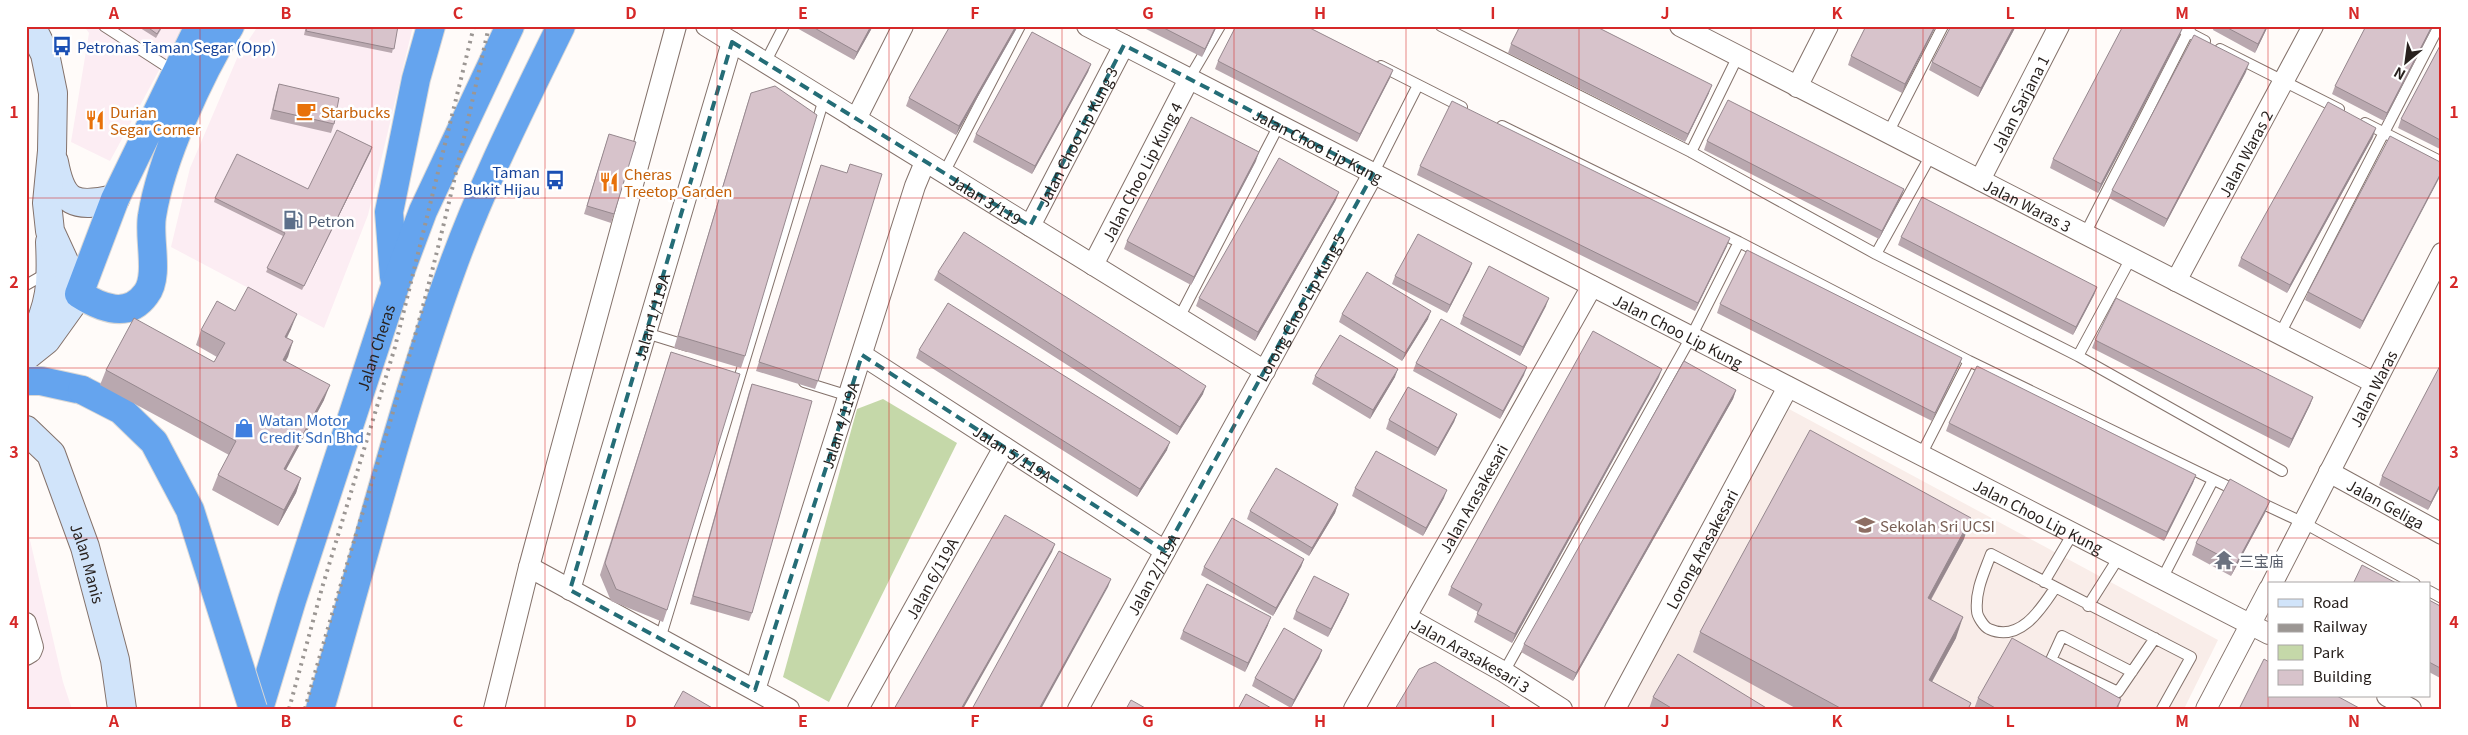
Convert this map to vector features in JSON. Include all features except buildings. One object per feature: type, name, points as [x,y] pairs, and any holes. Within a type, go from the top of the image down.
[{"type":"highway","points":[[199,26],[115,199],[79,294],[94,303],[124,310],[134,306],[147,294],[153,279],[152,216],[163,171],[213,54],[230,26]]},
{"type":"highway","points":[[395,286],[390,212],[416,79],[431,26]]},
{"type":"highway","name":"Jalan Cheras","points":[[260,709],[292,600],[395,286],[423,211],[510,26]]},
{"type":"highway","points":[[320,709],[344,630],[390,462],[451,270],[498,158],[561,26]]},
{"type":"highway","points":[[26,381],[41,381],[82,390],[120,410],[154,442],[190,510],[254,709]]},
{"type":"highway","points":[[239,709],[257,649],[292,600]]},
{"type":"highway","points":[[337,709],[344,630]]},
{"type":"street","points":[[26,354],[44,317],[49,301],[51,271],[47,203],[52,151],[53,94],[46,54],[32,26]]},
{"type":"street","points":[[494,709],[529,568],[676,26]]},
{"type":"street","name":"Jalan 3/119","points":[[706,26],[1265,371]]},
{"type":"street","points":[[856,119],[903,26]]},
{"type":"street","name":"Jalan Choo Lip Kung","points":[[1087,26],[2268,633]]},
{"type":"street","name":"Jalan Waras 3","points":[[1680,26],[2375,383]]},
{"type":"street","points":[[1797,87],[1828,26]]},
{"type":"street","name":"Jalan Sarjana 1","points":[[1980,180],[2059,26]]},
{"type":"street","name":"Jalan Waras 2","points":[[2176,281],[2312,26]]},
{"type":"street","name":"Jalan 1/119A","points":[[570,590],[732,42]]},
{"type":"street","name":"Jalan Choo Lip Kung 3","points":[[1030,226],[1124,45]]},
{"type":"street","name":"Jalan Choo Lip Kung 4","points":[[1093,265],[1189,79]]},
{"type":"street","points":[[52,151],[59,185],[66,195],[77,202],[91,205],[115,199]]},
{"type":"street","name":"Jalan 4/119A","points":[[755,690],[915,186],[925,162]]},
{"type":"street","name":"Lorong Choo Lip Kung 5","points":[[1227,441],[1374,174]]},
{"type":"street","points":[[26,354],[46,340],[79,294],[50,231]]},
{"type":"street","name":"Jalan Waras","points":[[2273,582],[2442,253]]},
{"type":"street","name":"Jalan Arasakesari","points":[[1354,709],[1592,286]]},
{"type":"street","name":"Jalan 5/119A","points":[[862,356],[1165,551]]},
{"type":"street","name":"Lorong Arasakesari","points":[[1614,709],[1788,386]]},
{"type":"street","name":"Jalan Manis","points":[[26,430],[51,454],[85,546],[115,660],[122,709]]},
{"type":"street","name":"Jalan 2/119A","points":[[1078,709],[1227,441]]},
{"type":"street","name":"Jalan 6/119A","points":[[858,709],[1004,447]]},
{"type":"street","name":"Jalan Geliga","points":[[2330,472],[2440,529]]},
{"type":"street","points":[[529,568],[789,709]]},
{"type":"street","points":[[2206,709],[2268,591]]},
{"type":"street","name":"Jalan Arasakesari 3","points":[[1406,617],[1504,672],[1562,709]]},
{"type":"street","points":[[26,623],[33,647],[31,652],[26,655]]},
{"type":"street","points":[[2391,698],[2411,709]]},
{"type":"lane","points":[[104,26],[175,72]]},
{"type":"lane","points":[[765,63],[784,26]]},
{"type":"lane","points":[[944,173],[1020,26]]},
{"type":"lane","points":[[1189,79],[1220,26]]},
{"type":"lane","points":[[1441,26],[1460,30],[1691,152],[1876,254],[2078,356],[2282,471]]},
{"type":"lane","points":[[1888,133],[1943,26]]},
{"type":"lane","points":[[2176,26],[2190,29],[2283,81],[2442,162]]},
{"type":"lane","points":[[2280,334],[2439,26]]},
{"type":"lane","points":[[2085,234],[2190,29]]},
{"type":"lane","points":[[1691,152],[1738,56]]},
{"type":"lane","points":[[1374,62],[1472,111]]},
{"type":"lane","points":[[1374,174],[1418,85]]},
{"type":"lane","points":[[660,639],[824,100]]},
{"type":"lane","points":[[1489,120],[1739,242],[1969,361],[2304,523],[2411,582]]},
{"type":"lane","points":[[1179,318],[1279,125]]},
{"type":"lane","points":[[1876,254],[1931,155]]},
{"type":"lane","points":[[1504,672],[1691,337],[1739,242]]},
{"type":"lane","points":[[2078,356],[2131,258]]},
{"type":"lane","points":[[26,285],[51,271]]},
{"type":"lane","points":[[646,333],[700,350]]},
{"type":"lane","points":[[1921,455],[1969,361]]},
{"type":"lane","points":[[795,379],[849,396]]},
{"type":"lane","points":[[2162,579],[2213,480]]},
{"type":"lane","points":[[2044,582],[2073,533]]},
{"type":"lane","points":[[2055,588],[2039,612],[2023,626],[2003,633],[1987,629],[1977,614],[1977,594],[1990,554],[2044,582],[2055,588],[2088,606],[2191,657],[2162,709]]},
{"type":"lane","points":[[2088,606],[2119,557]]},
{"type":"lane","points":[[2430,592],[2442,598]]},
{"type":"lane","points":[[2132,672],[2062,636],[2051,660],[2118,692],[2132,672],[2155,638]]},
{"type":"highlighted area","points":[[732,42],[1030,226],[1124,45],[1373,174],[1165,551],[862,355],[755,690],[570,590]]},
{"type":"shaded area","points":[[84,26],[185,26],[110,161],[71,142],[89,33]]},
{"type":"shaded area","points":[[258,26],[413,26],[368,215],[324,328],[171,247],[190,168],[238,56]]},
{"type":"shaded area","name":"Sekolah Sri UCSI","points":[[1789,409],[2218,640],[2184,709],[1626,709]]},
{"type":"shaded area","points":[[26,523],[63,682],[72,709],[26,709]]},
{"type":"green space","points":[[883,399],[957,443],[829,702],[783,677],[857,409]]},
{"type":"railway","points":[[289,709],[322,588],[395,347],[474,26]]},
{"type":"railway","points":[[305,709],[422,310],[489,26]]},
{"type":"place","name":"Petronas Taman Segar (Opp)","points":[[62,46]]},
{"type":"place","name":"Starbucks","points":[[306,111]]},
{"type":"place","name":"Durian Segar Corner","points":[[95,120]]},
{"type":"place","name":"Taman Bukit Hijau","points":[[555,180]]},
{"type":"place","name":"Cheras Treetop Garden","points":[[609,182]]},
{"type":"place","name":"Petron","points":[[293,220]]},
{"type":"place","name":"Watan Motor Credit Sdn Bhd","points":[[244,428]]},
{"type":"place","name":"Sekolah Sri UCSI","points":[[1865,525]]},
{"type":"place","name":"三宝庙","points":[[2224,560]]}]
